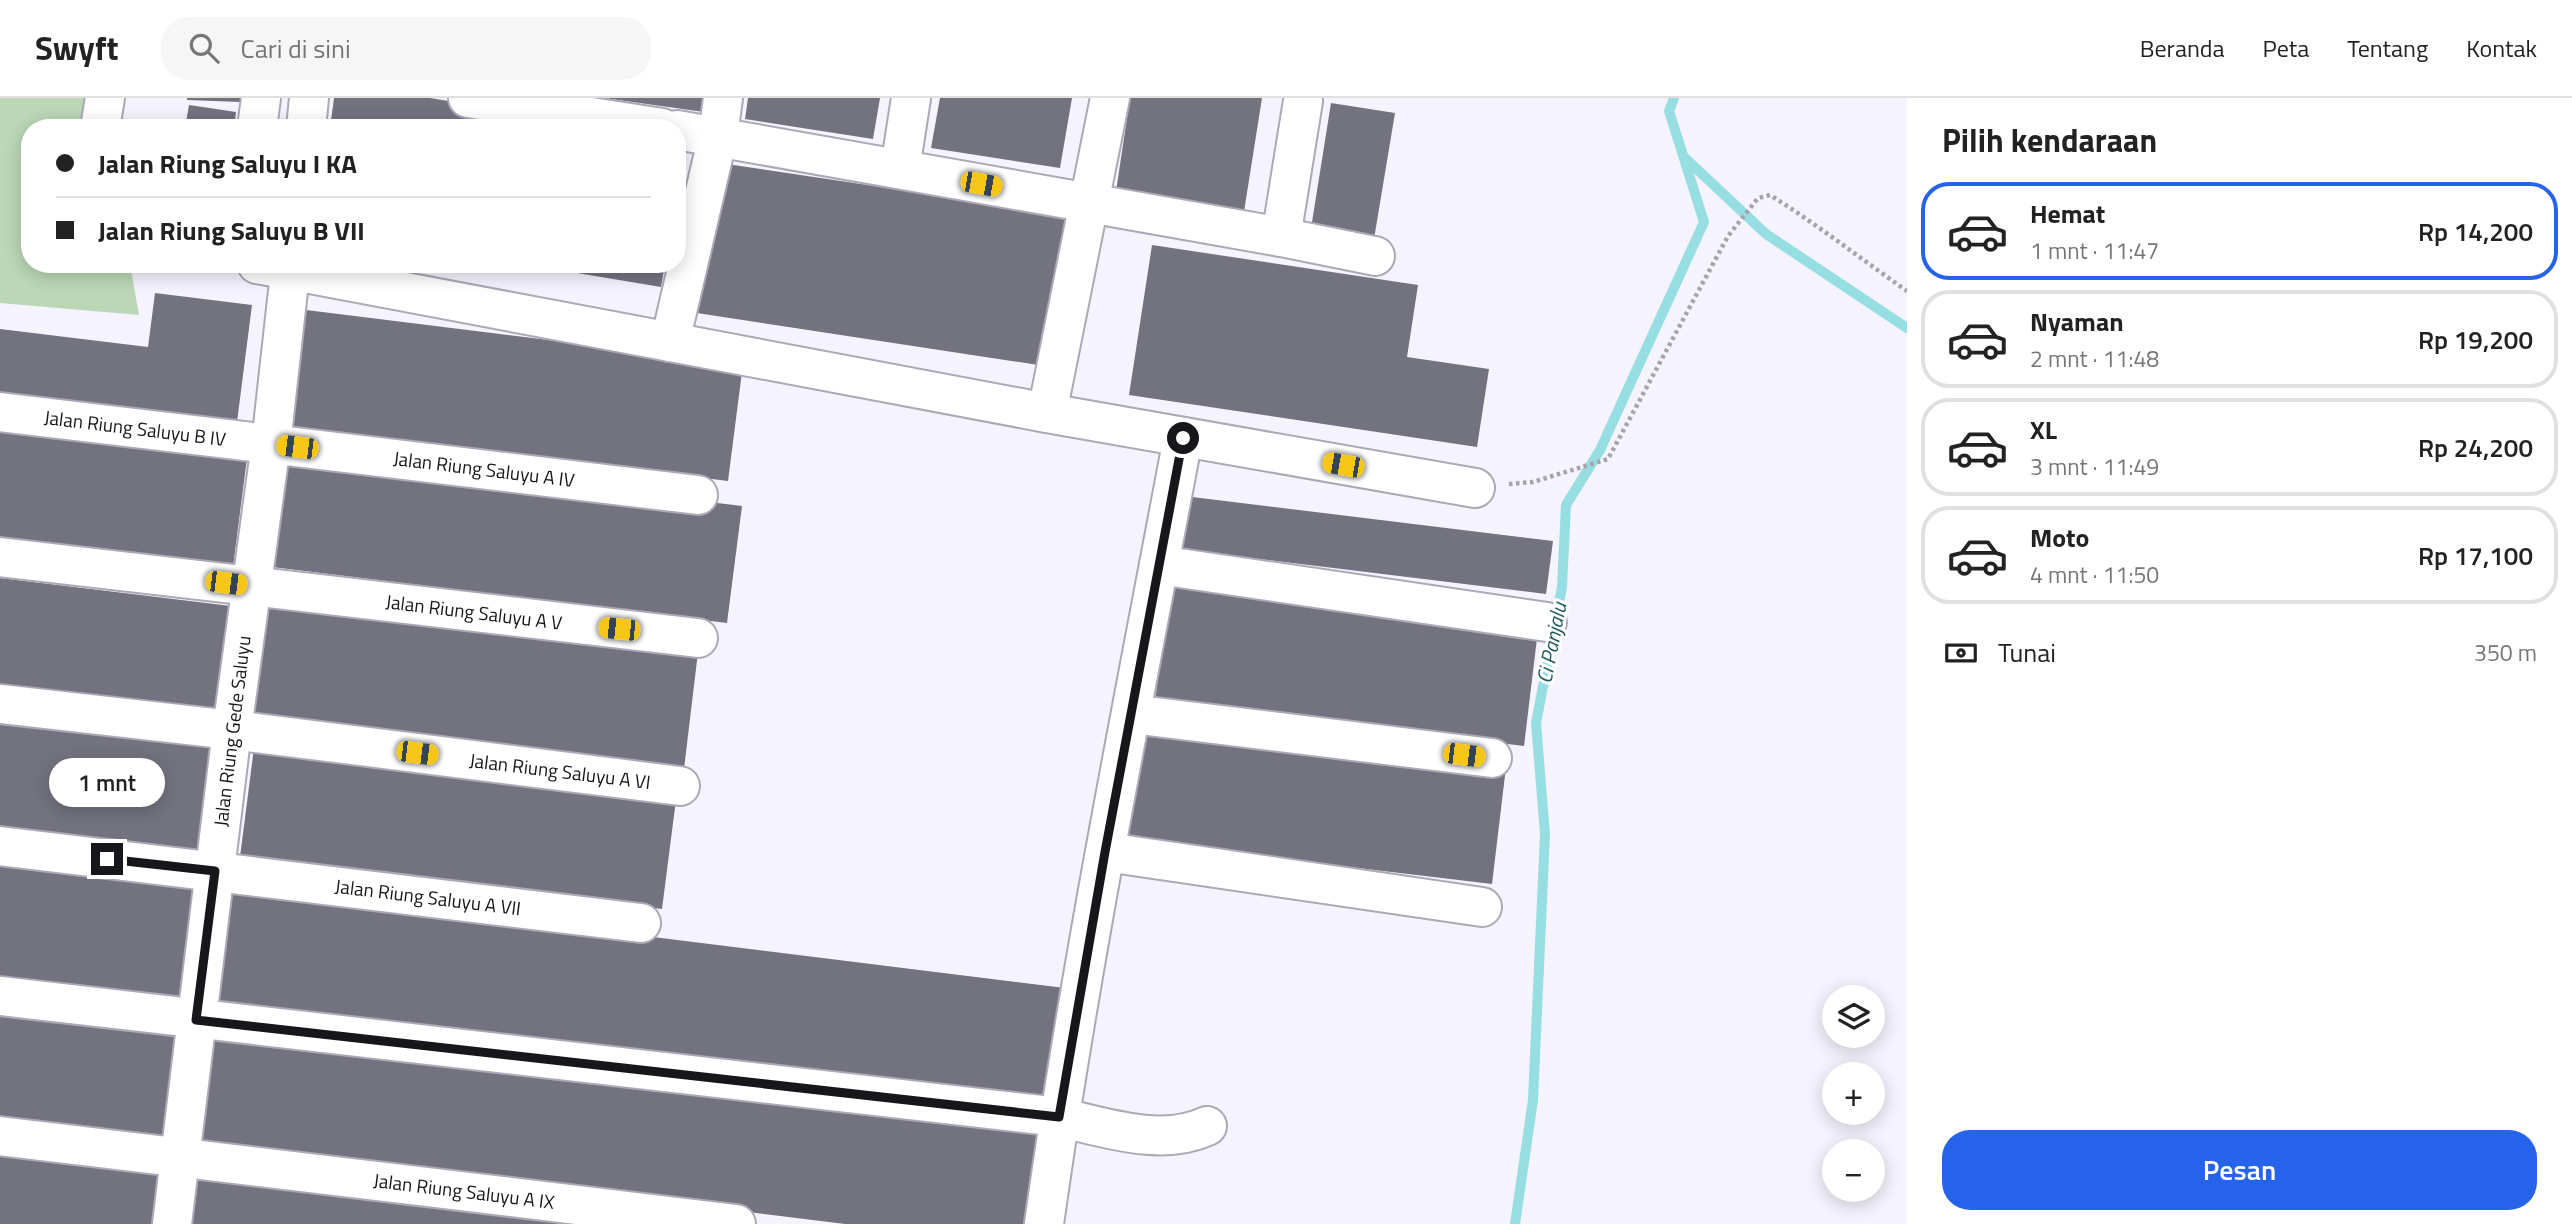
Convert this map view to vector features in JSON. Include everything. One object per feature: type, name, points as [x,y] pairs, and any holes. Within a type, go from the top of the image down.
[{"type":"street","points":[[102,119],[105,98]]},
{"type":"street","points":[[258,119],[261,98]]},
{"type":"street","points":[[307,119],[309,98]]},
{"type":"street","points":[[468,98],[523,102],[614,119]]},
{"type":"street","points":[[670,342],[718,136],[723,98]]},
{"type":"street","points":[[900,169],[911,98]]},
{"type":"street","points":[[1046,413],[1110,98]]},
{"type":"street","points":[[1281,237],[1303,102]]},
{"type":"street","points":[[686,131],[1375,256]]},
{"type":"street","name":"Jalan Riung Gede Saluyu","points":[[172,1224],[186,1158],[196,1020],[271,444],[279,273]]},
{"type":"street","points":[[310,273],[1046,413],[1475,488]]},
{"type":"street","name":"Jalan Riung Saluyu B IV","points":[[0,412],[271,444]]},
{"type":"street","points":[[1044,1224],[1059,1117],[1105,852],[1183,438]]},
{"type":"street","name":"Jalan Riung Saluyu A IV","points":[[271,444],[698,495]]},
{"type":"street","name":"Jalan Riung Saluyu A V","points":[[0,557],[698,638]]},
{"type":"street","points":[[1159,565],[1547,622]]},
{"type":"street","points":[[0,704],[232,730]]},
{"type":"street","points":[[1131,714],[1492,758]]},
{"type":"street","name":"Jalan Riung Saluyu A VI","points":[[232,730],[680,786]]},
{"type":"street","name":"Jalan Riung Saluyu A VII","points":[[0,846],[640,923]]},
{"type":"street","points":[[1105,852],[1482,907]]},
{"type":"street","points":[[0,996],[1059,1117],[1125,1132],[1176,1135],[1193,1132],[1208,1125]]},
{"type":"street","name":"Jalan Riung Saluyu A IX","points":[[0,1136],[736,1224]]},
{"type":"path","points":[[1475,488],[1533,482],[1608,459],[1728,236],[1756,201],[1770,195],[1826,230],[1849,251],[1907,291]]},
{"type":"green space","points":[[0,98],[100,98],[104,119],[21,119],[21,273],[132,273],[139,315],[0,303]]},
{"type":"building","points":[[240,98],[240,102],[187,100]]},
{"type":"building","points":[[334,98],[430,98],[559,119],[331,119]]},
{"type":"building","points":[[604,98],[705,98],[704,112]]},
{"type":"building","points":[[748,98],[880,98],[873,139],[745,119]]},
{"type":"building","points":[[940,98],[1072,98],[1060,168],[931,148]]},
{"type":"building","points":[[1130,98],[1262,98],[1243,218],[1115,198]]},
{"type":"building","points":[[1331,103],[1395,113],[1372,251],[1309,241]]},
{"type":"building","points":[[189,105],[236,112],[235,119],[187,119]]},
{"type":"building","points":[[720,163],[1068,215],[1045,366],[697,313]]},
{"type":"building","points":[[1152,245],[1418,285],[1407,357],[1489,369],[1477,447],[1129,395]]},
{"type":"building","points":[[577,273],[663,273],[661,287]]},
{"type":"building","points":[[155,293],[252,305],[237,422],[0,393],[0,329],[148,347]]},
{"type":"building","points":[[298,309],[743,364],[728,481],[284,426]]},
{"type":"building","points":[[0,428],[247,458],[232,575],[0,547]]},
{"type":"building","points":[[279,449],[742,506],[727,623],[264,566]]},
{"type":"building","points":[[1184,496],[1553,541],[1546,594],[1178,549]]},
{"type":"building","points":[[0,578],[231,606],[216,723],[0,696]]},
{"type":"building","points":[[1170,585],[1538,630],[1524,746],[1155,701]]},
{"type":"building","points":[[261,598],[698,652],[684,769],[247,715]]},
{"type":"building","points":[[0,721],[217,747],[203,864],[0,839]]},
{"type":"building","points":[[1138,723],[1506,767],[1492,884],[1123,840]]},
{"type":"building","points":[[255,740],[677,792],[662,909],[240,857]]},
{"type":"building","points":[[0,863],[197,887],[183,1004],[0,982]]},
{"type":"building","points":[[225,884],[1065,988],[1051,1105],[210,1001]]},
{"type":"building","points":[[0,1010],[186,1034],[171,1151],[0,1129]]},
{"type":"building","points":[[202,1026],[1043,1130],[1031,1224],[845,1224],[188,1143]]},
{"type":"building","points":[[0,1153],[174,1175],[168,1224],[0,1224]]},
{"type":"building","points":[[195,1169],[625,1224],[188,1224]]},
{"type":"waterway","name":"Ci Panjalu","points":[[1515,1224],[1533,1100],[1545,834],[1536,723],[1562,587],[1566,505],[1600,450],[1704,222],[1669,111],[1674,98]]},
{"type":"waterway","points":[[1685,158],[1766,234],[1907,328]]},
{"type":"route","points":[[107,859],[215,871],[196,1020],[1059,1117],[1105,852],[1183,438]]}]
